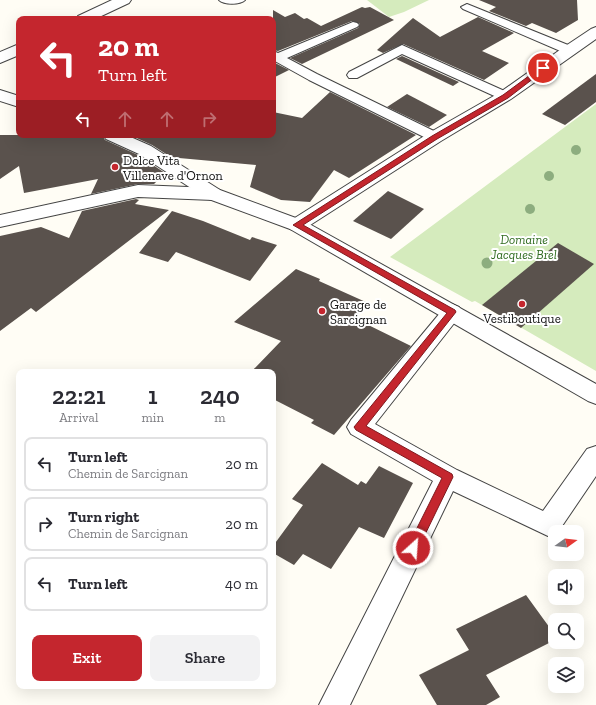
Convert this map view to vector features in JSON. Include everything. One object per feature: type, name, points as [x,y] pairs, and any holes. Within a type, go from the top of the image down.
[{"type":"street","points":[[89,16],[119,1]]},
{"type":"street","points":[[297,225],[435,137],[505,96],[596,32]]},
{"type":"street","points":[[0,58],[16,50]]},
{"type":"street","points":[[119,138],[145,150],[213,194],[297,225],[596,395]]},
{"type":"street","points":[[0,221],[138,191],[213,194]]},
{"type":"street","points":[[452,312],[359,427],[448,477],[548,525],[596,456]]},
{"type":"street","points":[[334,705],[448,477]]},
{"type":"lane","points":[[224,0],[239,0]]},
{"type":"lane","points":[[467,7],[569,50]]},
{"type":"lane","points":[[276,56],[353,25]]},
{"type":"lane","points":[[353,75],[402,49],[505,96]]},
{"type":"lane","points":[[276,57],[313,77],[435,137]]},
{"type":"green space","points":[[367,0],[429,0],[404,12],[389,17]]},
{"type":"green space","name":"Domaine Jacques Brel","points":[[596,104],[596,371],[475,301],[472,302],[390,257]]},
{"type":"building","points":[[479,0],[577,0],[578,20],[556,33],[532,23],[526,26],[489,11],[496,7]]},
{"type":"building","points":[[362,7],[370,7],[394,20],[302,64],[290,58],[358,28],[360,24],[352,21],[276,51],[276,16],[273,16],[273,10],[285,17],[295,13],[304,19],[307,18],[321,26]]},
{"type":"building","points":[[478,17],[514,33],[482,51],[509,63],[484,80],[403,44],[383,53],[377,50],[413,18],[440,37]]},
{"type":"building","points":[[402,56],[459,82],[453,86],[396,59]]},
{"type":"building","points":[[276,64],[289,70],[276,76]]},
{"type":"building","points":[[596,74],[596,102],[565,125],[542,114]]},
{"type":"building","points":[[330,92],[416,135],[349,178],[334,170],[310,202],[281,200],[250,187],[256,165],[179,158],[177,161],[152,145],[137,138],[276,138],[276,113],[302,118]]},
{"type":"building","points":[[407,94],[447,115],[429,127],[387,107]]},
{"type":"building","points":[[0,135],[16,135],[16,138],[104,138],[105,140],[138,155],[165,173],[154,184],[138,184],[91,194],[98,179],[24,193],[19,166],[0,179]]},
{"type":"building","points":[[388,191],[424,209],[391,239],[353,221]]},
{"type":"building","points":[[136,199],[139,200],[135,204],[169,210],[36,312],[31,308],[0,331],[0,236],[41,227],[69,238],[82,211]]},
{"type":"building","points":[[172,211],[203,221],[250,240],[252,237],[277,245],[250,281],[176,252],[168,262],[139,253]]},
{"type":"building","points":[[558,243],[594,264],[521,328],[482,305]]},
{"type":"building","points":[[296,269],[320,279],[319,281],[368,303],[354,318],[411,346],[334,435],[311,423],[314,420],[276,401],[276,369],[254,369],[281,341],[234,322]]},
{"type":"building","points":[[322,463],[358,485],[361,481],[366,484],[379,466],[413,483],[384,538],[359,527],[331,569],[303,554],[294,565],[276,555],[276,542],[303,505],[292,499]]},
{"type":"building","points":[[526,595],[548,625],[548,644],[486,675],[500,697],[486,705],[437,705],[419,675],[469,650],[456,629]]},
{"type":"place","name":"Dolce Vita Villenave d'Ornon","points":[[115,167]]},
{"type":"place","name":"Vestiboutique","points":[[522,304]]},
{"type":"place","name":"Garage de Sarcignan","points":[[322,311]]},
{"type":"route","points":[[413,548],[448,477],[359,427],[452,312],[297,225],[435,137],[505,96],[543,68]]}]
